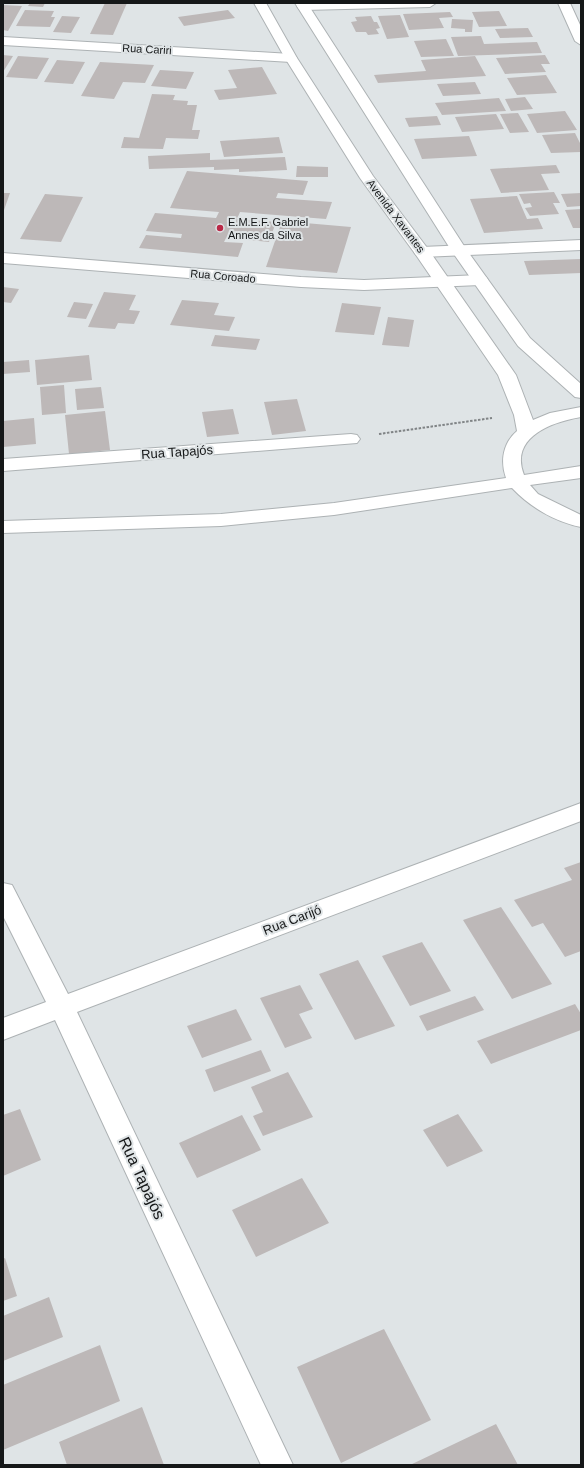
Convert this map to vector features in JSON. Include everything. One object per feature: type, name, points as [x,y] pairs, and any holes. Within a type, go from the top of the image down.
[{"type":"main road","name":"Avenida Xavantes","points":[[260,3],[291,58],[367,178],[422,252],[507,375],[525,423]]},
{"type":"main road","points":[[302,4],[430,3]]},
{"type":"main road","points":[[564,3],[581,41]]},
{"type":"main road","points":[[302,4],[459,250],[524,342],[581,393]]},
{"type":"main road","name":"Rua Cariri","points":[[3,41],[291,58]]},
{"type":"main road","points":[[422,252],[581,245]]},
{"type":"main road","name":"Rua Coroado","points":[[3,258],[301,282],[364,285],[444,283],[480,280]]},
{"type":"main road","points":[[581,412],[525,423],[514,446],[510,464],[516,482],[540,504],[581,521]]},
{"type":"main road","name":"Rua Tapajós","points":[[3,465],[350,439]]},
{"type":"main road","points":[[3,527],[221,520],[334,509],[581,472]]},
{"type":"main road","name":"Rua Carijó","points":[[3,1029],[581,812]]},
{"type":"main road","name":"Rua Tapajós","points":[[3,892],[61,1006],[277,1465]]},
{"type":"path","points":[[350,439],[407,429],[525,423]]},
{"type":"building","points":[[30,3],[45,3],[43,7],[28,6]]},
{"type":"building","points":[[105,3],[127,3],[113,35],[90,34]]},
{"type":"building","points":[[3,5],[22,6],[8,31],[3,30]]},
{"type":"building","points":[[25,10],[54,11],[51,17],[55,17],[50,27],[16,26]]},
{"type":"building","points":[[228,10],[235,18],[184,26],[178,17]]},
{"type":"building","points":[[499,11],[507,26],[479,27],[472,12]]},
{"type":"building","points":[[450,12],[453,17],[439,18],[444,28],[409,30],[403,14]]},
{"type":"building","points":[[400,15],[409,37],[387,39],[378,16]]},
{"type":"building","points":[[62,16],[80,17],[71,33],[53,32]]},
{"type":"building","points":[[371,16],[380,28],[376,29],[379,34],[368,35],[366,32],[356,32],[351,22],[357,21],[355,17]]},
{"type":"building","points":[[452,19],[473,20],[472,32],[465,32],[465,29],[451,28]]},
{"type":"building","points":[[528,28],[533,37],[500,38],[495,29]]},
{"type":"building","points":[[481,36],[484,44],[537,42],[542,53],[458,56],[451,37]]},
{"type":"building","points":[[446,39],[454,56],[421,57],[414,41]]},
{"type":"building","points":[[3,55],[13,56],[3,72]]},
{"type":"building","points":[[545,55],[550,64],[541,64],[546,72],[505,74],[496,58]]},
{"type":"building","points":[[18,56],[49,58],[37,79],[6,77]]},
{"type":"building","points":[[475,56],[486,76],[378,83],[374,75],[426,71],[421,60]]},
{"type":"building","points":[[57,60],[85,62],[73,84],[44,82]]},
{"type":"building","points":[[100,62],[154,65],[145,83],[123,82],[114,99],[81,96]]},
{"type":"building","points":[[262,67],[277,94],[219,100],[214,90],[237,88],[228,70]]},
{"type":"building","points":[[160,70],[194,72],[186,89],[151,86]]},
{"type":"building","points":[[546,75],[557,93],[517,95],[507,78]]},
{"type":"building","points":[[475,82],[481,94],[443,96],[437,84]]},
{"type":"building","points":[[152,94],[175,95],[173,100],[188,101],[187,105],[197,105],[192,130],[200,130],[198,139],[166,138],[163,149],[121,148],[124,137],[139,138]]},
{"type":"building","points":[[525,97],[533,109],[511,111],[505,99]]},
{"type":"building","points":[[499,98],[506,111],[442,115],[435,103]]},
{"type":"building","points":[[565,111],[577,130],[537,133],[527,114]]},
{"type":"building","points":[[518,113],[529,132],[510,133],[500,114]]},
{"type":"building","points":[[496,114],[504,129],[462,132],[455,117]]},
{"type":"building","points":[[437,116],[441,125],[409,127],[405,118]]},
{"type":"building","points":[[575,133],[581,145],[581,152],[551,153],[542,135]]},
{"type":"building","points":[[469,136],[477,156],[422,159],[414,139]]},
{"type":"building","points":[[279,137],[283,153],[224,157],[220,141]]},
{"type":"building","points":[[210,153],[210,160],[285,157],[287,170],[239,172],[239,169],[214,170],[214,167],[149,169],[148,156]]},
{"type":"building","points":[[556,165],[560,173],[541,174],[549,190],[501,193],[490,169]]},
{"type":"building","points":[[297,166],[328,167],[328,177],[296,177]]},
{"type":"building","points":[[187,171],[308,181],[303,195],[278,193],[276,198],[332,202],[326,219],[240,212],[237,219],[276,222],[269,242],[226,238],[224,242],[243,243],[238,257],[139,248],[146,235],[181,238],[182,234],[146,231],[155,213],[216,218],[219,212],[170,208]]},
{"type":"building","points":[[554,192],[560,203],[553,203],[559,214],[530,216],[525,208],[532,207],[530,203],[524,204],[519,194]]},
{"type":"building","points":[[3,193],[10,193],[3,213]]},
{"type":"building","points":[[581,193],[581,206],[567,207],[561,194]]},
{"type":"building","points":[[45,194],[83,197],[61,242],[20,239]]},
{"type":"building","points":[[517,196],[527,219],[538,218],[543,229],[484,233],[470,199]]},
{"type":"building","points":[[581,209],[581,228],[573,228],[565,210]]},
{"type":"building","points":[[282,221],[351,227],[337,273],[266,267]]},
{"type":"building","points":[[581,259],[581,273],[529,275],[524,261]]},
{"type":"building","points":[[3,287],[19,289],[11,303],[3,302]]},
{"type":"building","points":[[104,292],[136,295],[129,310],[140,311],[134,324],[118,323],[115,329],[88,327]]},
{"type":"building","points":[[182,300],[219,303],[214,315],[235,317],[229,331],[170,325]]},
{"type":"building","points":[[74,302],[93,304],[86,319],[67,317]]},
{"type":"building","points":[[342,303],[381,307],[374,335],[335,332]]},
{"type":"building","points":[[388,317],[414,320],[409,347],[382,345]]},
{"type":"building","points":[[215,335],[260,339],[256,350],[211,346]]},
{"type":"building","points":[[89,355],[92,380],[37,385],[35,360]]},
{"type":"building","points":[[29,360],[30,372],[3,374],[3,362]]},
{"type":"building","points":[[64,385],[66,413],[42,415],[40,387]]},
{"type":"building","points":[[101,387],[104,408],[77,410],[75,389]]},
{"type":"building","points":[[297,399],[306,431],[272,435],[264,402]]},
{"type":"building","points":[[233,409],[239,434],[207,437],[202,412]]},
{"type":"building","points":[[105,411],[110,450],[69,454],[65,415]]},
{"type":"building","points":[[34,418],[36,444],[3,447],[3,421]]},
{"type":"building","points":[[581,862],[581,951],[565,957],[543,923],[532,927],[514,900],[572,880],[564,868]]},
{"type":"building","points":[[501,907],[552,984],[512,999],[463,920]]},
{"type":"building","points":[[422,942],[451,991],[410,1006],[382,956]]},
{"type":"building","points":[[358,960],[395,1026],[355,1040],[319,974]]},
{"type":"building","points":[[300,985],[313,1009],[299,1014],[312,1038],[285,1048],[260,998]]},
{"type":"building","points":[[475,996],[484,1010],[427,1031],[419,1016]]},
{"type":"building","points":[[575,1004],[581,1014],[581,1030],[491,1064],[477,1041]]},
{"type":"building","points":[[236,1009],[252,1040],[202,1058],[187,1026]]},
{"type":"building","points":[[261,1050],[271,1071],[214,1092],[205,1070]]},
{"type":"building","points":[[288,1072],[313,1117],[263,1136],[253,1116],[263,1112],[251,1087]]},
{"type":"building","points":[[20,1109],[41,1160],[3,1176],[3,1115]]},
{"type":"building","points":[[458,1114],[483,1151],[447,1167],[423,1130]]},
{"type":"building","points":[[242,1115],[261,1150],[197,1178],[179,1143]]},
{"type":"building","points":[[302,1178],[329,1223],[256,1257],[232,1210]]},
{"type":"building","points":[[5,1258],[17,1296],[3,1301],[3,1259]]},
{"type":"building","points":[[49,1297],[63,1337],[3,1361],[3,1316]]},
{"type":"building","points":[[384,1329],[431,1420],[341,1463],[297,1367]]},
{"type":"building","points":[[100,1345],[120,1401],[3,1450],[3,1385]]},
{"type":"building","points":[[142,1407],[164,1465],[67,1465],[59,1442]]},
{"type":"building","points":[[496,1424],[518,1465],[410,1465]]},
{"type":"place","name":"E.M.E.F. Gabriel Annes da Silva","points":[[220,228]]}]
